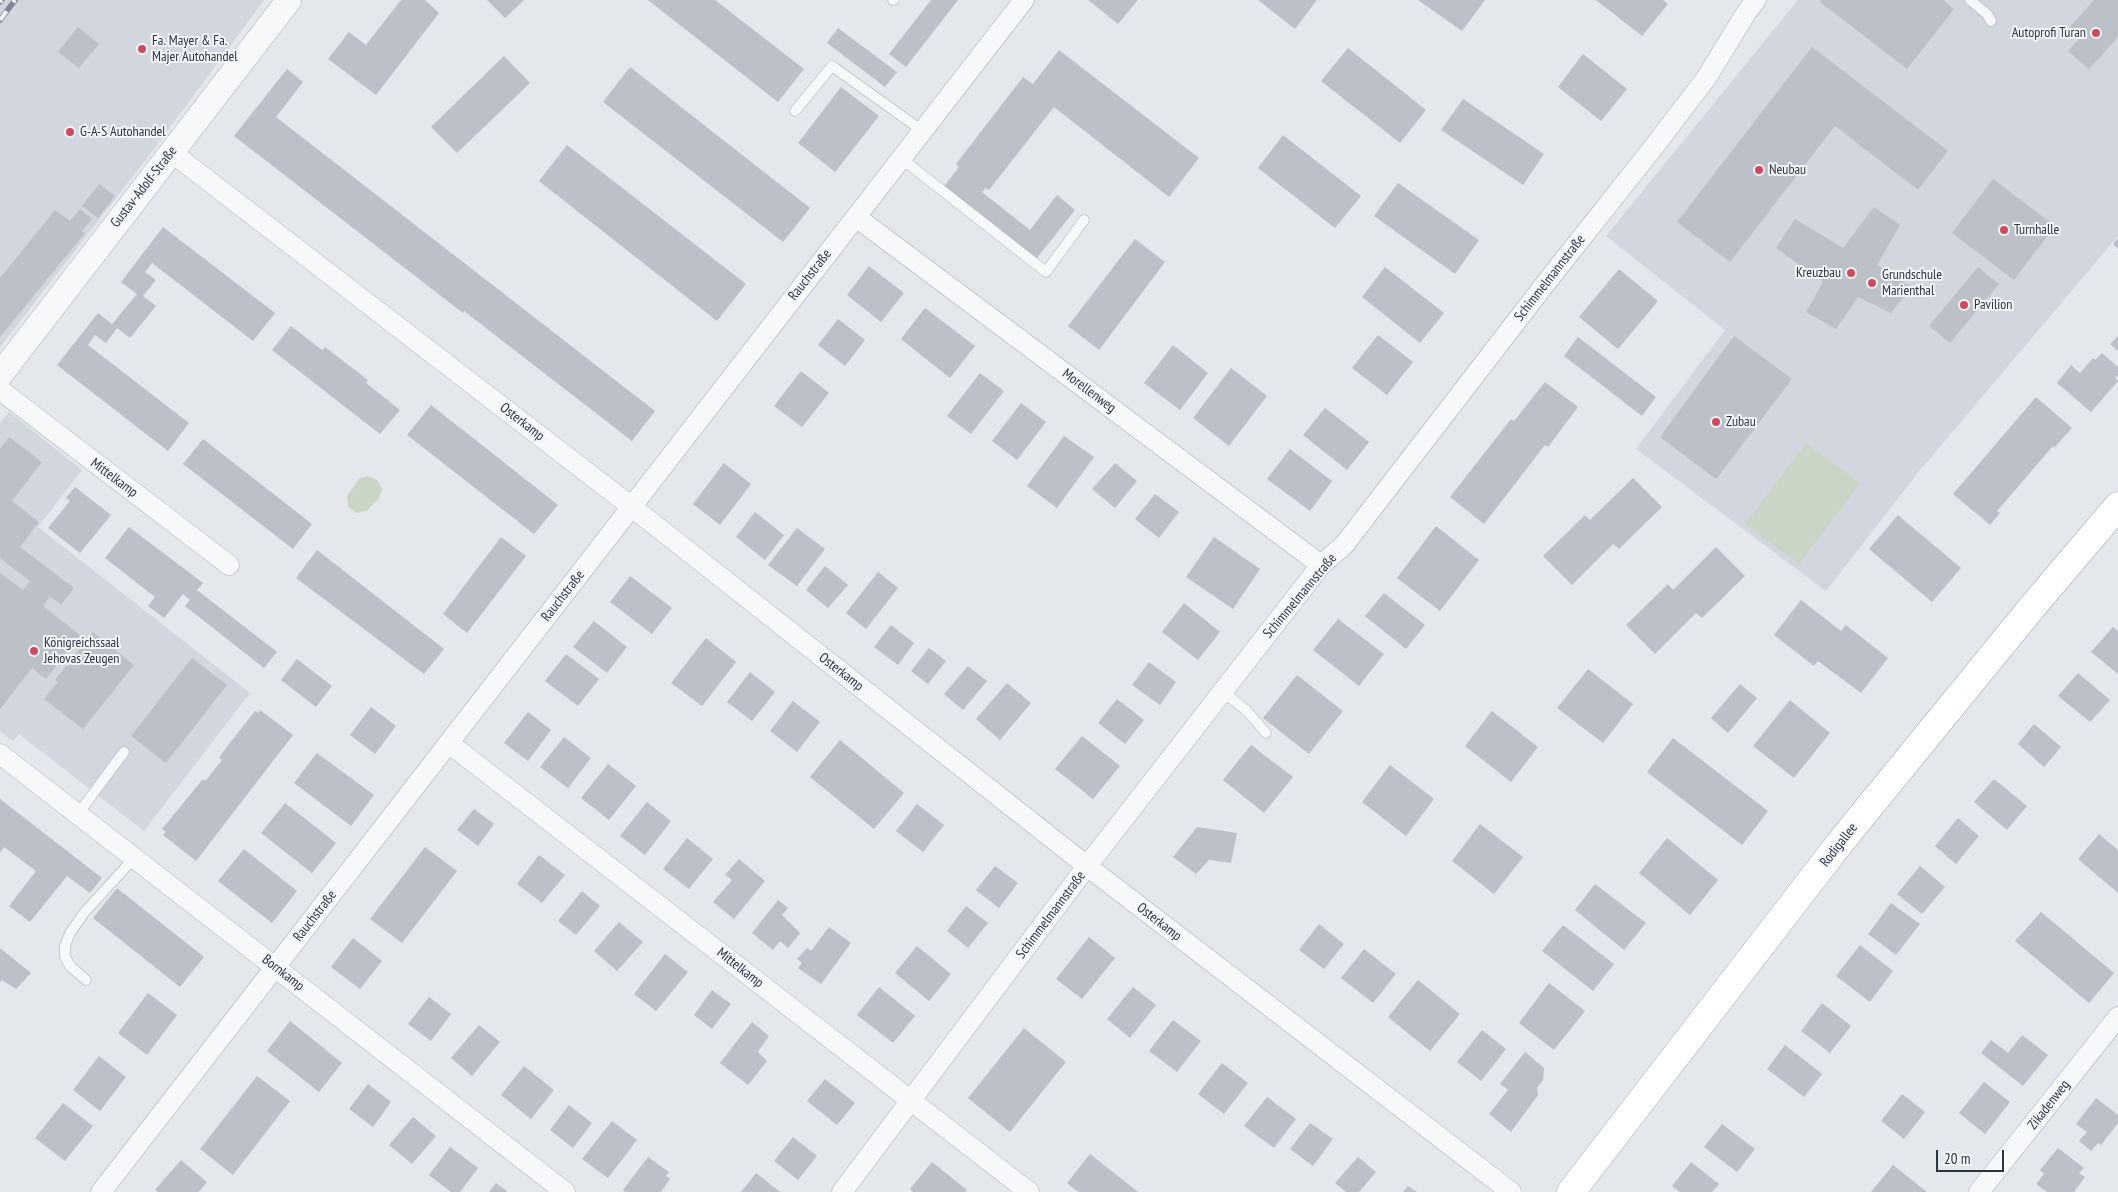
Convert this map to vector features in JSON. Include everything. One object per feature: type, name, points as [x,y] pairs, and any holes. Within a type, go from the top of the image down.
[{"type":"main road","name":"Rodigallee","points":[[1571,1192],[1839,844],[2027,613],[2118,506]]},
{"type":"street","name":"Gustav-Adolf-Straße","points":[[0,375],[290,0]]},
{"type":"street","name":"Rauchstraße","points":[[103,1191],[856,217],[924,132],[1024,0]]},
{"type":"street","name":"Schimmelmannstraße","points":[[842,1192],[1087,866],[1321,566],[1344,545],[1548,279],[1656,144],[1706,77],[1756,0]]},
{"type":"street","name":"Osterkamp","points":[[171,152],[632,507],[1087,866],[1511,1192]]},
{"type":"street","name":"Morellenweg","points":[[856,217],[1321,566]]},
{"type":"street","name":"Mittelkamp","points":[[0,390],[230,565]]},
{"type":"street","name":"Mittelkamp","points":[[450,744],[1029,1192]]},
{"type":"street","name":"Bornkamp","points":[[0,754],[565,1192]]},
{"type":"street","name":"Zikadenweg","points":[[1979,1192],[2118,1017]]},
{"type":"lane","points":[[1970,0],[1987,14],[1991,21]]},
{"type":"lane","points":[[795,111],[832,66],[924,132]]},
{"type":"lane","points":[[902,159],[1046,272],[1084,220]]},
{"type":"lane","points":[[1223,692],[1246,710],[1266,733]]},
{"type":"lane","points":[[78,814],[124,752]]},
{"type":"lane","points":[[86,980],[70,966],[65,957],[65,946],[70,934],[84,913],[134,858]]},
{"type":"shaded area","points":[[0,0],[264,0],[154,149],[0,347]]},
{"type":"shaded area","name":"Grundschule Marienthal","points":[[1798,0],[2118,0],[2118,236],[1916,475],[1826,591],[1636,449],[1725,330],[1606,236]]},
{"type":"shaded area","points":[[9,412],[82,470],[38,527],[250,693],[144,831],[19,734],[13,741],[0,731],[0,423]]},
{"type":"green space","points":[[1806,443],[1860,483],[1799,564],[1745,524]]},
{"type":"green space","points":[[368,476],[377,480],[382,489],[379,498],[368,510],[357,513],[348,507],[347,496],[359,479]]},
{"type":"building","points":[[401,0],[425,0],[439,13],[376,95],[328,59],[349,32],[366,45]]},
{"type":"building","points":[[487,0],[524,0],[505,18]]},
{"type":"building","points":[[648,0],[715,0],[804,69],[778,102]]},
{"type":"building","points":[[931,0],[958,0],[906,67],[889,54]]},
{"type":"building","points":[[1088,0],[1138,0],[1118,24]]},
{"type":"building","points":[[1258,0],[1317,0],[1295,29]]},
{"type":"building","points":[[1418,0],[1485,0],[1462,31]]},
{"type":"building","points":[[1596,0],[1663,0],[1668,4],[1642,36]]},
{"type":"building","points":[[1822,0],[1943,0],[1954,9],[1907,69],[1820,2]]},
{"type":"building","name":"Autoprofi Turan","points":[[2094,0],[2118,0],[2118,37],[2089,69],[2068,51],[2080,38],[2069,28]]},
{"type":"building","points":[[78,27],[99,44],[79,68],[58,52]]},
{"type":"building","points":[[838,28],[897,72],[885,87],[827,43]]},
{"type":"building","name":"Neubau","points":[[1812,47],[1948,151],[1918,190],[1835,126],[1730,262],[1677,222]]},
{"type":"building","points":[[1348,48],[1426,110],[1400,143],[1321,81]]},
{"type":"building","points":[[1059,50],[1199,158],[1169,197],[1054,107],[989,190],[986,188],[982,192],[1030,230],[1057,195],[1075,210],[1037,258],[971,207],[942,189],[959,167],[956,164],[1023,77],[1033,84]]},
{"type":"building","points":[[1583,54],[1627,89],[1601,121],[1558,87]]},
{"type":"building","points":[[504,56],[530,83],[457,153],[431,127]]},
{"type":"building","points":[[630,67],[810,208],[783,242],[603,102]]},
{"type":"building","points":[[287,69],[303,82],[276,117],[655,411],[632,441],[234,136]]},
{"type":"building","points":[[841,87],[879,116],[835,172],[798,143]]},
{"type":"building","points":[[1463,99],[1544,154],[1523,185],[1441,130]]},
{"type":"building","points":[[1283,135],[1361,196],[1335,228],[1258,168]]},
{"type":"building","points":[[567,145],[746,284],[717,321],[539,181]]},
{"type":"building","name":"Turnhalle","points":[[1993,179],[2055,226],[2014,280],[1952,233]]},
{"type":"building","points":[[1398,183],[1479,240],[1455,274],[1374,216]]},
{"type":"building","points":[[99,184],[115,196],[98,218],[82,206]]},
{"type":"building","name":"Kreuzbau","points":[[1874,207],[1900,225],[1877,265],[1911,287],[1891,313],[1858,297],[1836,329],[1806,312],[1823,282],[1776,248],[1795,219],[1843,248]]},
{"type":"building","points":[[80,209],[92,219],[82,231],[85,233],[0,337],[0,278],[55,210],[70,221]]},
{"type":"building","points":[[163,227],[275,313],[253,341],[152,263],[145,272],[156,280],[143,296],[156,306],[130,338],[117,328],[106,343],[95,335],[88,345],[189,423],[168,451],[57,365],[98,313],[112,324],[137,294],[121,282]]},
{"type":"building","points":[[2118,238],[2118,249],[2113,244]]},
{"type":"building","points":[[1135,239],[1165,262],[1099,350],[1068,326]]},
{"type":"building","points":[[869,266],[904,293],[881,322],[847,295]]},
{"type":"building","points":[[1385,267],[1444,313],[1420,343],[1362,297]]},
{"type":"building","name":"Pavilion","points":[[1978,267],[1999,284],[1950,343],[1929,326]]},
{"type":"building","points":[[1619,269],[1658,301],[1618,349],[1579,317]]},
{"type":"building","points":[[925,308],[975,346],[950,378],[901,339]]},
{"type":"building","points":[[838,319],[865,340],[845,366],[818,345]]},
{"type":"building","points":[[291,326],[322,350],[325,347],[368,380],[366,383],[400,410],[380,434],[272,350]]},
{"type":"building","points":[[1378,335],[1413,362],[1387,395],[1352,368]]},
{"type":"building","name":"Zubau","points":[[1734,336],[1792,379],[1716,479],[1660,437]]},
{"type":"building","points":[[2118,336],[2118,351],[2110,344]]},
{"type":"building","points":[[1578,337],[1656,397],[1642,416],[1564,356]]},
{"type":"building","points":[[1173,345],[1208,373],[1180,410],[1144,383]]},
{"type":"building","points":[[2102,353],[2118,367],[2118,375],[2115,378],[2118,381],[2091,412],[2057,383],[2071,365],[2080,373],[2093,358],[2095,360]]},
{"type":"building","points":[[1231,368],[1267,396],[1229,446],[1193,418]]},
{"type":"building","points":[[801,371],[829,393],[802,427],[774,406]]},
{"type":"building","points":[[980,373],[1004,391],[971,434],[947,416]]},
{"type":"building","points":[[1545,382],[1578,407],[1548,447],[1545,445],[1484,524],[1450,497],[1511,419],[1514,421]]},
{"type":"building","points":[[2036,397],[2072,428],[2055,447],[2053,446],[1997,511],[2000,513],[1990,525],[1953,494]]},
{"type":"building","points":[[1021,403],[1046,422],[1017,460],[992,441]]},
{"type":"building","points":[[431,405],[558,505],[534,534],[407,435]]},
{"type":"building","points":[[1325,408],[1369,442],[1347,470],[1303,435]]},
{"type":"building","points":[[1064,436],[1094,457],[1057,508],[1027,486]]},
{"type":"building","points":[[9,437],[42,462],[12,501],[39,522],[20,547],[74,588],[61,605],[50,596],[43,606],[80,635],[46,679],[32,668],[0,709],[0,573],[23,590],[30,581],[0,558],[0,449]]},
{"type":"building","points":[[203,439],[312,524],[293,549],[183,464]]},
{"type":"building","points":[[1290,449],[1332,481],[1310,511],[1267,479]]},
{"type":"building","points":[[724,463],[751,484],[720,525],[693,504]]},
{"type":"building","points":[[1115,463],[1137,481],[1115,508],[1092,489]]},
{"type":"building","points":[[1633,478],[1662,507],[1619,549],[1613,544],[1572,585],[1543,556],[1585,515],[1590,520]]},
{"type":"building","points":[[75,487],[111,515],[80,553],[48,528],[70,501],[66,498]]},
{"type":"building","points":[[1155,494],[1179,512],[1159,538],[1135,519]]},
{"type":"building","points":[[755,512],[784,535],[765,560],[736,537]]},
{"type":"building","points":[[1898,515],[1961,568],[1932,602],[1869,549]]},
{"type":"building","points":[[1436,526],[1479,560],[1440,611],[1397,578]]},
{"type":"building","points":[[129,527],[203,583],[197,590],[277,652],[264,668],[185,606],[190,600],[183,594],[164,618],[148,606],[155,597],[105,558]]},
{"type":"building","points":[[797,528],[825,549],[797,586],[768,565]]},
{"type":"building","points":[[501,537],[526,556],[467,633],[443,614]]},
{"type":"building","points":[[1214,537],[1260,569],[1233,609],[1186,577]]},
{"type":"building","points":[[1716,547],[1745,576],[1702,618],[1696,613],[1655,654],[1626,625],[1668,584],[1673,590]]},
{"type":"building","points":[[317,550],[444,649],[424,674],[296,578]]},
{"type":"building","points":[[825,566],[848,585],[828,608],[806,590]]},
{"type":"building","points":[[878,572],[898,588],[866,629],[846,613]]},
{"type":"building","points":[[630,576],[672,608],[652,634],[610,602]]},
{"type":"building","points":[[1384,593],[1425,625],[1406,649],[1365,616]]},
{"type":"building","points":[[1801,600],[1841,631],[1846,625],[1888,658],[1861,693],[1818,661],[1814,666],[1774,635]]},
{"type":"building","points":[[1184,603],[1220,632],[1198,660],[1162,632]]},
{"type":"building","points":[[1338,619],[1384,654],[1359,686],[1313,650]]},
{"type":"building","points":[[594,621],[627,647],[607,673],[573,647]]},
{"type":"building","points":[[891,625],[914,643],[898,665],[874,647]]},
{"type":"building","points":[[2113,627],[2118,631],[2118,674],[2091,652]]},
{"type":"building","points":[[93,632],[134,665],[83,729],[44,699],[58,682],[55,680]]},
{"type":"building","points":[[706,638],[736,662],[702,706],[671,683]]},
{"type":"building","points":[[929,648],[946,661],[928,684],[911,671]]},
{"type":"building","points":[[566,654],[599,679],[578,706],[545,681]]},
{"type":"building","points":[[192,658],[227,685],[166,763],[131,736]]},
{"type":"building","points":[[297,659],[332,686],[316,707],[281,680]]},
{"type":"building","points":[[1149,662],[1176,682],[1160,705],[1132,685]]},
{"type":"building","points":[[968,666],[987,681],[963,710],[944,694]]},
{"type":"building","points":[[1588,669],[1633,704],[1603,743],[1557,708]]},
{"type":"building","points":[[750,672],[775,692],[752,721],[727,702]]},
{"type":"building","points":[[2078,673],[2110,700],[2090,722],[2058,696]]},
{"type":"building","points":[[1297,675],[1343,711],[1309,754],[1263,718]]},
{"type":"building","points":[[1007,683],[1031,703],[1000,740],[976,719]]},
{"type":"building","points":[[1740,684],[1757,698],[1728,733],[1711,718]]},
{"type":"building","points":[[1117,699],[1144,720],[1125,744],[1098,723]]},
{"type":"building","points":[[1790,700],[1830,733],[1794,778],[1753,746]]},
{"type":"building","points":[[793,701],[820,722],[797,752],[770,731]]},
{"type":"building","points":[[371,707],[396,726],[375,754],[350,735]]},
{"type":"building","points":[[260,710],[293,735],[196,861],[163,835],[166,832],[162,829],[203,779],[205,781],[222,760],[219,757],[255,711],[258,713]]},
{"type":"building","points":[[1492,711],[1538,747],[1511,782],[1465,746]]},
{"type":"building","points":[[528,712],[551,730],[528,761],[504,743]]},
{"type":"building","points":[[2034,724],[2061,747],[2044,767],[2018,744]]},
{"type":"building","points":[[1082,736],[1120,766],[1093,799],[1055,769]]},
{"type":"building","points":[[564,737],[591,758],[568,788],[540,767]]},
{"type":"building","points":[[1673,738],[1768,811],[1742,845],[1647,772]]},
{"type":"building","points":[[840,740],[904,793],[874,829],[810,777]]},
{"type":"building","points":[[1251,745],[1293,777],[1264,813],[1223,780]]},
{"type":"building","points":[[317,753],[374,795],[351,826],[294,783]]},
{"type":"building","points":[[608,764],[636,786],[609,820],[581,798]]},
{"type":"building","points":[[1390,765],[1434,799],[1406,836],[1362,802]]},
{"type":"building","points":[[1994,779],[2027,806],[2007,830],[1974,802]]},
{"type":"building","points":[[0,799],[102,878],[90,893],[67,876],[30,922],[9,906],[36,871],[4,847],[0,853]]},
{"type":"building","points":[[647,802],[671,821],[645,855],[620,836]]},
{"type":"building","points":[[285,803],[336,843],[312,873],[261,833]]},
{"type":"building","points":[[917,804],[944,825],[923,852],[896,831]]},
{"type":"building","points":[[474,809],[494,824],[478,846],[457,830]]},
{"type":"building","points":[[1958,818],[1979,836],[1956,864],[1935,846]]},
{"type":"building","points":[[1480,824],[1523,857],[1494,894],[1452,861]]},
{"type":"building","points":[[1197,827],[1237,833],[1231,863],[1209,860],[1196,874],[1173,857]]},
{"type":"building","points":[[2099,834],[2118,850],[2118,893],[2078,859]]},
{"type":"building","points":[[687,838],[713,859],[689,889],[663,869]]},
{"type":"building","points":[[1667,838],[1718,880],[1690,915],[1639,873]]},
{"type":"building","points":[[425,847],[457,871],[402,943],[370,919]]},
{"type":"building","points":[[244,849],[297,891],[272,923],[218,881]]},
{"type":"building","points":[[539,855],[565,875],[542,903],[517,884]]},
{"type":"building","points":[[739,859],[765,881],[734,919],[713,902],[732,880],[725,875]]},
{"type":"building","points":[[995,866],[1018,883],[999,908],[976,890]]},
{"type":"building","points":[[1920,866],[1945,887],[1922,914],[1897,894]]},
{"type":"building","points":[[1595,884],[1646,923],[1624,950],[1575,910]]},
{"type":"building","points":[[117,888],[204,957],[180,987],[93,918]]},
{"type":"building","points":[[582,891],[600,906],[576,935],[558,921]]},
{"type":"building","points":[[778,900],[788,908],[782,915],[800,933],[788,948],[780,941],[773,950],[752,933]]},
{"type":"building","points":[[1891,903],[1920,924],[1896,955],[1868,934]]},
{"type":"building","points":[[966,906],[988,923],[968,948],[947,931]]},
{"type":"building","points":[[2041,912],[2114,973],[2089,1003],[2015,941]]},
{"type":"building","points":[[619,922],[643,942],[617,971],[594,951]]},
{"type":"building","points":[[1319,924],[1344,944],[1324,969],[1299,950]]},
{"type":"building","points":[[1563,925],[1614,964],[1593,991],[1542,951]]},
{"type":"building","points":[[829,927],[851,943],[821,984],[798,968],[802,963],[797,959],[807,948],[811,951]]},
{"type":"building","points":[[1089,937],[1115,958],[1082,999],[1056,979]]},
{"type":"building","points":[[353,938],[382,961],[360,989],[331,967]]},
{"type":"building","points":[[1860,945],[1893,971],[1870,1002],[1836,976]]},
{"type":"building","points":[[917,946],[951,974],[929,1001],[895,973]]},
{"type":"building","points":[[0,948],[31,973],[16,989],[2,980],[0,982]]},
{"type":"building","points":[[1364,949],[1396,974],[1373,1003],[1341,978]]},
{"type":"building","points":[[665,954],[688,972],[656,1011],[634,994]]},
{"type":"building","points":[[1418,980],[1460,1014],[1430,1051],[1388,1017]]},
{"type":"building","points":[[1549,983],[1585,1011],[1554,1050],[1519,1023]]},
{"type":"building","points":[[879,987],[915,1016],[893,1043],[857,1015]]},
{"type":"building","points":[[1133,987],[1156,1005],[1130,1038],[1107,1019]]},
{"type":"building","points":[[712,990],[731,1004],[712,1029],[694,1015]]},
{"type":"building","points":[[148,993],[177,1015],[147,1055],[118,1033]]},
{"type":"building","points":[[429,997],[451,1014],[431,1041],[408,1024]]},
{"type":"building","points":[[1822,1003],[1851,1026],[1830,1053],[1801,1031]]},
{"type":"building","points":[[1173,1020],[1201,1041],[1177,1072],[1149,1051]]},
{"type":"building","points":[[290,1021],[342,1063],[319,1092],[267,1051]]},
{"type":"building","points":[[752,1022],[769,1036],[758,1052],[767,1061],[748,1085],[720,1063]]},
{"type":"building","points":[[479,1025],[500,1042],[472,1076],[451,1058]]},
{"type":"building","points":[[1024,1028],[1066,1062],[1010,1132],[968,1098]]},
{"type":"building","points":[[1482,1030],[1506,1049],[1481,1081],[1457,1062]]},
{"type":"building","points":[[2022,1035],[2048,1055],[2023,1086],[1981,1053],[1991,1040],[2008,1053]]},
{"type":"building","points":[[1785,1045],[1822,1074],[1804,1097],[1767,1069]]},
{"type":"building","points":[[1525,1052],[1544,1068],[1543,1080],[1537,1088],[1538,1095],[1511,1132],[1489,1114],[1508,1090],[1500,1084]]},
{"type":"building","points":[[99,1056],[126,1077],[100,1111],[73,1090]]},
{"type":"building","points":[[1222,1063],[1248,1083],[1224,1114],[1198,1094]]},
{"type":"building","points":[[524,1066],[554,1090],[531,1119],[501,1095]]},
{"type":"building","points":[[257,1076],[290,1101],[233,1175],[200,1149]]},
{"type":"building","points":[[825,1079],[855,1103],[837,1125],[807,1101]]},
{"type":"building","points":[[1984,1082],[2010,1102],[1985,1134],[1959,1113]]},
{"type":"building","points":[[368,1084],[391,1102],[373,1127],[349,1109]]},
{"type":"building","points":[[1902,1094],[1925,1112],[1904,1139],[1881,1121]]},
{"type":"building","points":[[1267,1097],[1296,1119],[1274,1148],[1244,1126]]},
{"type":"building","points":[[2096,1098],[2118,1115],[2118,1123],[2101,1145],[2098,1143],[2091,1151],[2079,1141],[2087,1132],[2076,1124]]},
{"type":"building","points":[[63,1103],[93,1126],[65,1161],[35,1138]]},
{"type":"building","points":[[569,1105],[592,1123],[573,1148],[550,1130]]},
{"type":"building","points":[[413,1117],[436,1136],[412,1164],[389,1145]]},
{"type":"building","points":[[612,1121],[637,1140],[608,1178],[582,1159]]},
{"type":"building","points":[[1310,1123],[1333,1139],[1313,1166],[1290,1149]]},
{"type":"building","points":[[1722,1124],[1755,1149],[1737,1172],[1704,1147]]},
{"type":"building","points":[[793,1137],[817,1156],[798,1180],[774,1161]]},
{"type":"building","points":[[450,1147],[478,1168],[460,1192],[451,1192],[429,1175]]},
{"type":"building","points":[[2058,1148],[2084,1168],[2079,1173],[2085,1177],[2074,1192],[2047,1192],[2036,1184],[2044,1174],[2040,1170]]},
{"type":"building","points":[[1090,1154],[1138,1192],[1079,1192],[1074,1189],[1067,1183]]},
{"type":"building","points":[[648,1157],[669,1172],[666,1176],[670,1179],[661,1192],[625,1192],[623,1190]]},
{"type":"building","points":[[1358,1157],[1376,1172],[1359,1192],[1346,1192],[1335,1183]]},
{"type":"building","points":[[181,1160],[207,1182],[199,1192],[158,1192],[155,1190]]},
{"type":"building","points":[[932,1162],[967,1190],[965,1192],[913,1192],[910,1189]]},
{"type":"building","points":[[1691,1162],[1719,1184],[1712,1192],[1680,1192],[1672,1186]]},
{"type":"building","points":[[1893,1165],[1927,1192],[1871,1192]]},
{"type":"building","points":[[756,1173],[780,1192],[741,1192]]},
{"type":"building","points":[[496,1183],[508,1192],[489,1192]]},
{"type":"building","points":[[1408,1186],[1417,1192],[1403,1192]]},
{"type":"railway","points":[[0,20],[15,0]]},
{"type":"place","name":"Autoprofi Turan","points":[[2096,33]]},
{"type":"place","name":"Fa. Mayer & Fa. Majer Autohandel","points":[[142,49]]},
{"type":"place","name":"G-A-S Autohandel","points":[[70,132]]},
{"type":"place","name":"Neubau","points":[[1759,170]]},
{"type":"place","name":"Turnhalle","points":[[2004,230]]},
{"type":"place","name":"Kreuzbau","points":[[1851,273]]},
{"type":"place","name":"Grundschule Marienthal","points":[[1872,283]]},
{"type":"place","name":"Pavilion","points":[[1964,305]]},
{"type":"place","name":"Zubau","points":[[1716,422]]},
{"type":"place","name":"Königreichssaal Jehovas Zeugen","points":[[34,651]]}]
